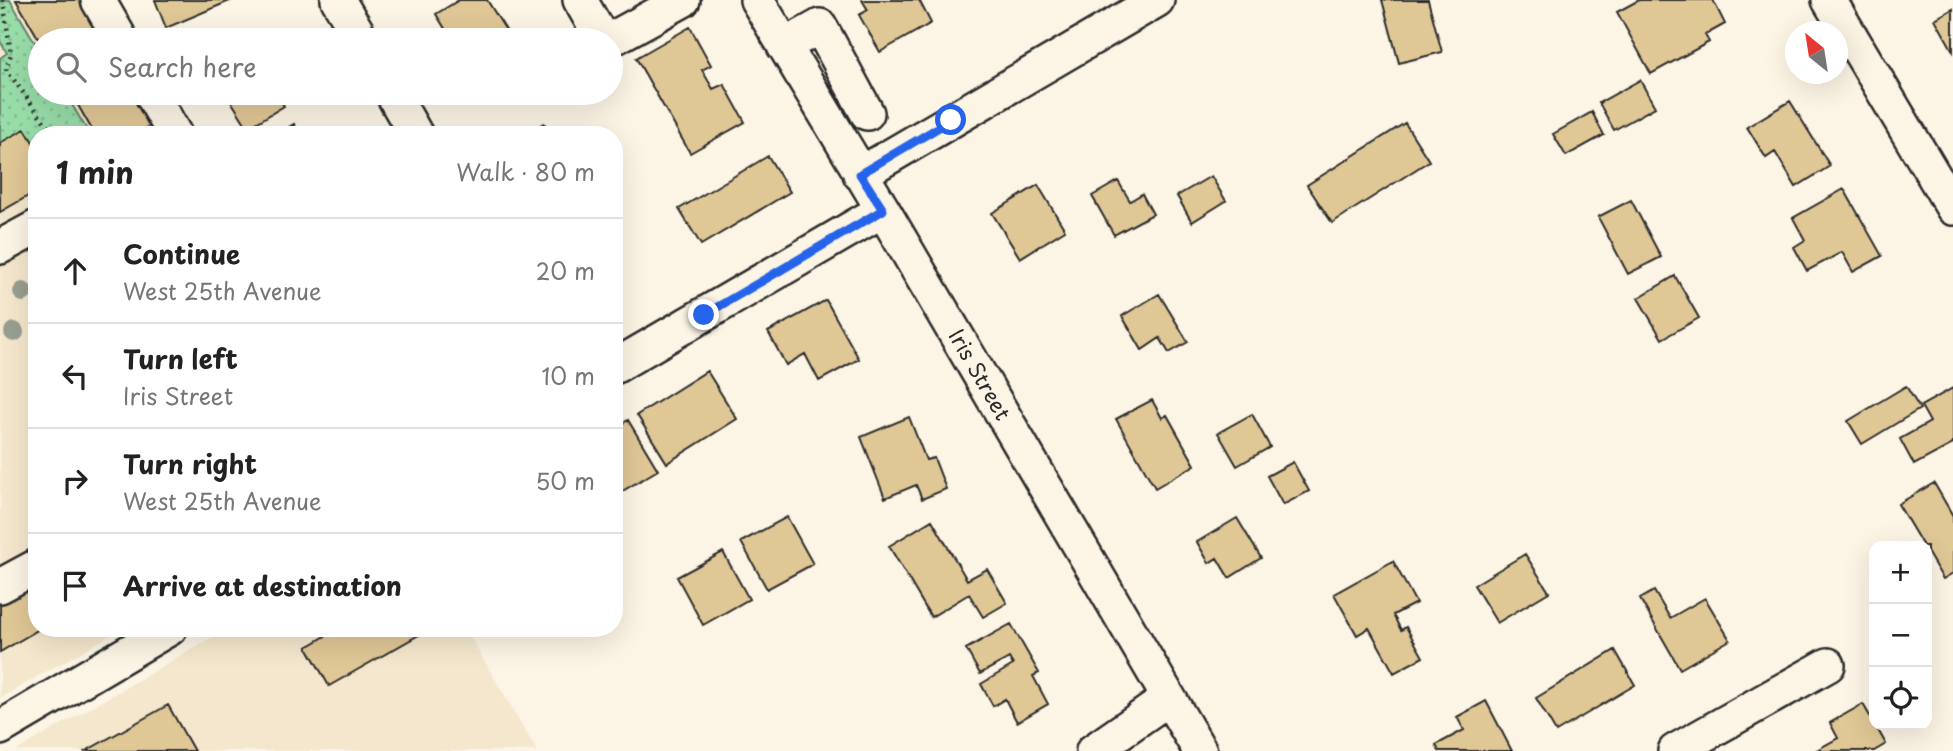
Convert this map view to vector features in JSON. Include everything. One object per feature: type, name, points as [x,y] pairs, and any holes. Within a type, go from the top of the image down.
[{"type":"street","points":[[98,0],[114,28]]},
{"type":"street","points":[[580,0],[596,28]]},
{"type":"street","points":[[623,33],[683,0]]},
{"type":"street","name":"Iris Street","points":[[757,0],[1200,751]]},
{"type":"street","points":[[860,174],[1157,0]]},
{"type":"street","points":[[1829,0],[1953,208]]},
{"type":"street","points":[[345,2],[357,28]]},
{"type":"street","points":[[784,46],[820,26],[867,113]]},
{"type":"street","points":[[158,105],[170,126]]},
{"type":"street","points":[[399,105],[411,126]]},
{"type":"street","points":[[623,363],[883,210]]},
{"type":"street","points":[[0,586],[28,571]]},
{"type":"street","points":[[0,728],[155,637]]},
{"type":"street","points":[[1675,751],[1828,665]]},
{"type":"street","points":[[1093,751],[1169,698]]},
{"type":"path","points":[[3,0],[11,54],[3,69],[28,101]]},
{"type":"path","points":[[31,105],[47,126]]},
{"type":"shaded area","points":[[0,0],[113,0],[129,28],[28,28],[28,105],[174,105],[187,126],[28,126],[28,637],[107,637],[0,698]]},
{"type":"shaded area","points":[[212,637],[470,637],[537,751],[16,751]]},
{"type":"green space","points":[[0,0],[10,0],[28,31],[28,105],[72,105],[85,126],[28,126],[28,148],[0,143],[0,58],[7,53],[0,41]]},
{"type":"building","points":[[16,0],[91,0],[108,28],[32,28]]},
{"type":"building","points":[[155,0],[232,0],[166,28]]},
{"type":"building","points":[[459,0],[487,0],[504,28],[445,28],[436,14]]},
{"type":"building","points":[[862,0],[919,0],[931,23],[880,52],[859,15],[868,10]]},
{"type":"building","points":[[1382,0],[1428,0],[1442,52],[1399,63]]},
{"type":"building","points":[[1639,0],[1713,0],[1725,24],[1705,35],[1709,42],[1651,74],[1617,12]]},
{"type":"building","points":[[1953,9],[1953,51],[1935,19]]},
{"type":"building","points":[[690,27],[711,65],[702,70],[713,89],[724,84],[745,122],[690,153],[636,58]]},
{"type":"building","points":[[1640,80],[1655,107],[1614,130],[1599,103]]},
{"type":"building","points":[[1790,101],[1830,166],[1796,187],[1775,152],[1766,158],[1747,127]]},
{"type":"building","points":[[78,105],[152,105],[161,119],[149,126],[90,126]]},
{"type":"building","points":[[234,105],[284,106],[251,126],[247,126]]},
{"type":"building","points":[[1592,112],[1604,135],[1566,156],[1553,134]]},
{"type":"building","points":[[1405,123],[1429,161],[1332,223],[1307,185]]},
{"type":"building","points":[[25,129],[28,134],[28,196],[0,212],[0,143]]},
{"type":"building","points":[[768,156],[790,192],[701,245],[679,209]]},
{"type":"building","points":[[1211,176],[1226,201],[1192,222],[1177,196]]},
{"type":"building","points":[[1118,181],[1130,201],[1142,194],[1153,214],[1114,235],[1092,196]]},
{"type":"building","points":[[1038,185],[1065,230],[1020,258],[992,213]]},
{"type":"building","points":[[1844,189],[1882,256],[1853,272],[1842,252],[1807,271],[1794,247],[1805,240],[1793,218]]},
{"type":"building","points":[[1631,200],[1661,257],[1628,274],[1598,217]]},
{"type":"building","points":[[1675,276],[1699,318],[1662,339],[1638,298]]},
{"type":"building","points":[[1159,294],[1188,342],[1169,353],[1160,338],[1142,350],[1122,316]]},
{"type":"building","points":[[826,300],[859,359],[819,381],[805,354],[786,365],[768,332]]},
{"type":"building","points":[[707,371],[737,419],[667,463],[637,415]]},
{"type":"building","points":[[1906,386],[1920,409],[1862,444],[1848,421]]},
{"type":"building","points":[[1953,388],[1953,444],[1914,465],[1900,439],[1930,422],[1921,406]]},
{"type":"building","points":[[1152,400],[1162,418],[1167,415],[1195,465],[1155,488],[1116,419]]},
{"type":"building","points":[[1252,414],[1270,447],[1237,466],[1218,433]]},
{"type":"building","points":[[909,417],[926,460],[934,458],[946,489],[922,499],[916,485],[885,498],[861,437]]},
{"type":"building","points":[[628,420],[658,470],[623,491],[623,423]]},
{"type":"building","points":[[1293,462],[1309,491],[1283,505],[1267,476]]},
{"type":"building","points":[[1934,483],[1953,516],[1953,573],[1943,579],[1932,560],[1932,541],[1920,541],[1898,504]]},
{"type":"building","points":[[787,517],[813,564],[767,589],[741,542]]},
{"type":"building","points":[[1237,518],[1261,558],[1229,578],[1217,558],[1209,563],[1197,542]]},
{"type":"building","points":[[932,520],[967,580],[987,569],[1007,603],[983,617],[969,594],[931,617],[889,546]]},
{"type":"building","points":[[723,552],[749,599],[703,625],[677,577]]},
{"type":"building","points":[[1525,554],[1549,592],[1497,623],[1474,585]]},
{"type":"building","points":[[1393,561],[1416,603],[1393,615],[1401,630],[1406,627],[1423,657],[1394,673],[1369,628],[1357,635],[1334,594]]},
{"type":"building","points":[[28,576],[28,636],[0,652],[0,593]]},
{"type":"building","points":[[1654,591],[1670,618],[1705,598],[1730,640],[1680,669],[1640,599]]},
{"type":"building","points":[[1011,624],[1039,673],[1033,676],[1048,704],[1017,722],[1005,699],[993,706],[981,684],[1013,665],[1009,658],[980,674],[966,649]]},
{"type":"building","points":[[324,637],[415,637],[329,686],[307,647]]},
{"type":"building","points":[[1615,650],[1635,685],[1556,732],[1536,698]]},
{"type":"building","points":[[1486,701],[1512,751],[1439,751],[1436,745],[1464,730],[1457,717]]},
{"type":"building","points":[[1863,704],[1869,714],[1869,730],[1878,730],[1886,744],[1874,751],[1815,751],[1838,738],[1830,723]]},
{"type":"building","points":[[168,705],[194,751],[86,751]]},
{"type":"route","points":[[704,315],[883,210],[860,174],[951,120]]}]
